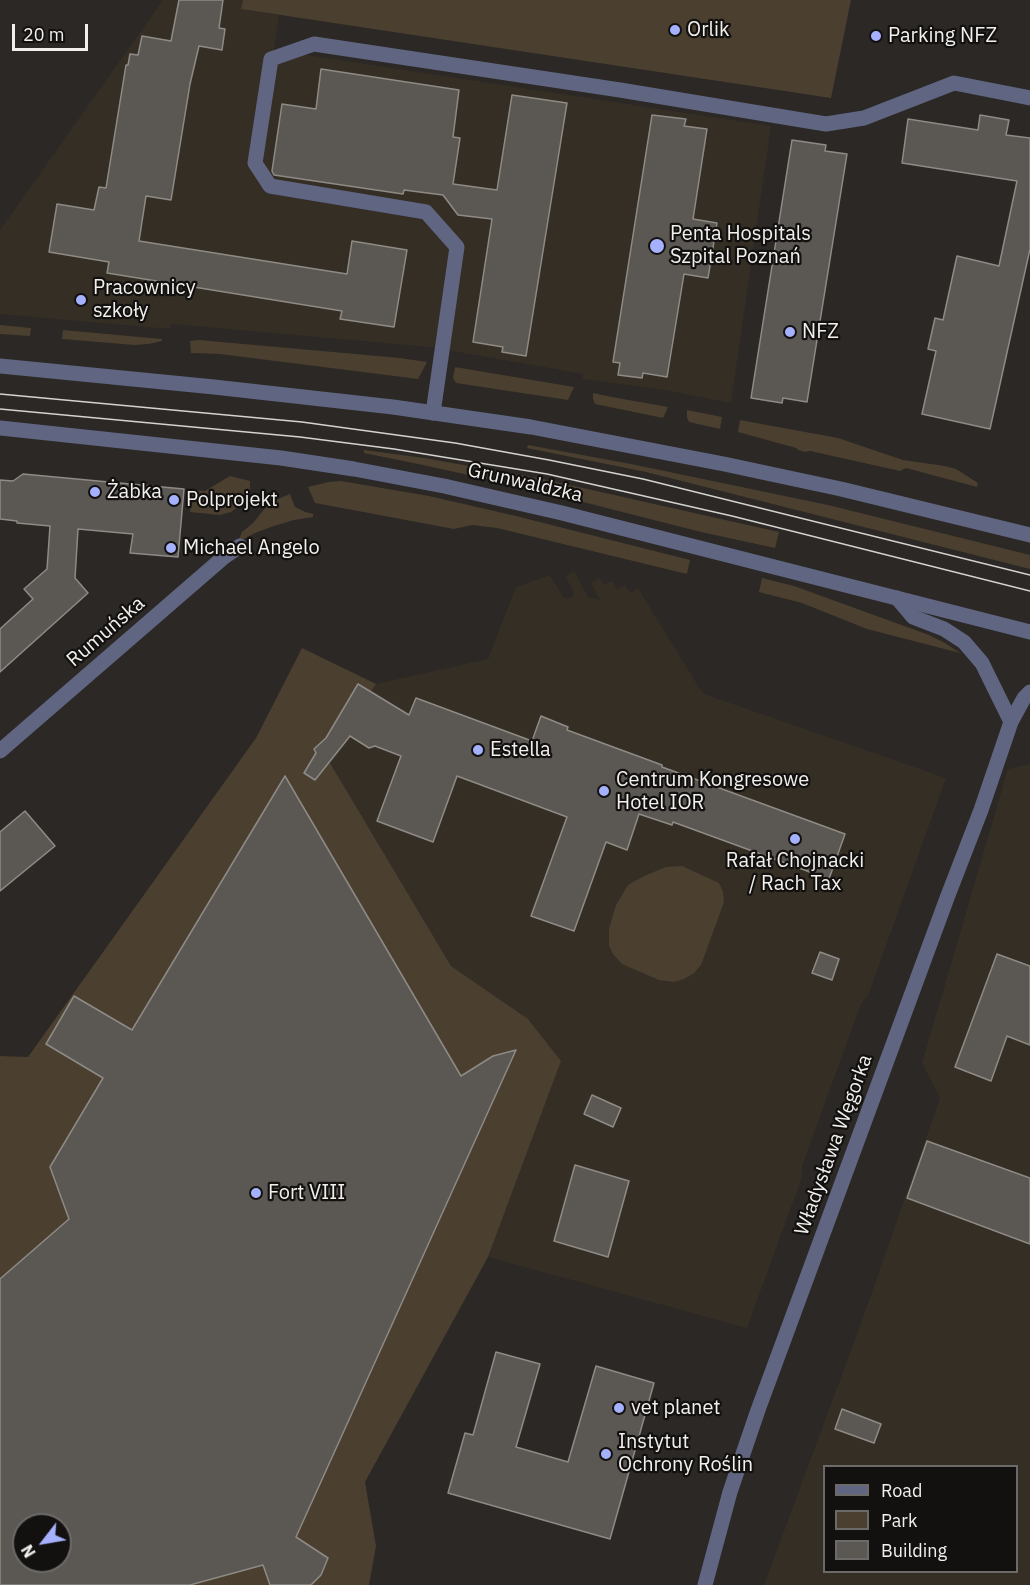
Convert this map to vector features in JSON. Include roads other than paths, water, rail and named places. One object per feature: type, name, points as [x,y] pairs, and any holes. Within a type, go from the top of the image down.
[{"type":"street","points":[[433,413],[457,247],[426,212],[270,186],[255,163],[271,59],[314,44],[826,124],[864,118],[954,83],[1030,98]]},
{"type":"street","points":[[0,366],[214,387],[531,427],[841,489],[1030,535]]},
{"type":"street","name":"Grunwaldzka","points":[[0,428],[281,458],[395,476],[522,503],[1030,632]]},
{"type":"street","name":"Rumuńska","points":[[0,751],[224,557],[240,546]]},
{"type":"street","points":[[897,598],[913,617],[944,629],[964,642],[982,663],[1011,722]]},
{"type":"street","name":"Władysława Węgorka","points":[[705,1585],[743,1451],[981,810],[1011,722],[1024,698],[1030,692]]},
{"type":"tram line","points":[[0,394],[302,422],[455,443],[643,479],[1030,575]]},
{"type":"tram line","points":[[0,409],[300,437],[394,449],[547,474],[732,516],[1030,591]]},
{"type":"place","name":"Orlik","points":[[675,30]]},
{"type":"place","name":"Parking NFZ","points":[[876,36]]},
{"type":"place","name":"Penta Hospitals Szpital Poznań","points":[[657,246]]},
{"type":"place","name":"Pracownicy szkoły","points":[[81,300]]},
{"type":"place","name":"NFZ","points":[[790,332]]},
{"type":"place","name":"Żabka","points":[[95,492]]},
{"type":"place","name":"Polprojekt","points":[[174,500]]},
{"type":"place","name":"Michael Angelo","points":[[171,548]]},
{"type":"place","name":"Estella","points":[[478,750]]},
{"type":"place","name":"Centrum Kongresowe Hotel IOR","points":[[604,791]]},
{"type":"place","name":"Rafał Chojnacki / Rach Tax","points":[[795,839]]},
{"type":"place","name":"Fort VIII","points":[[256,1193]]},
{"type":"place","name":"vet planet","points":[[619,1408]]},
{"type":"place","name":"Instytut Ochrony Roślin","points":[[606,1454]]}]
